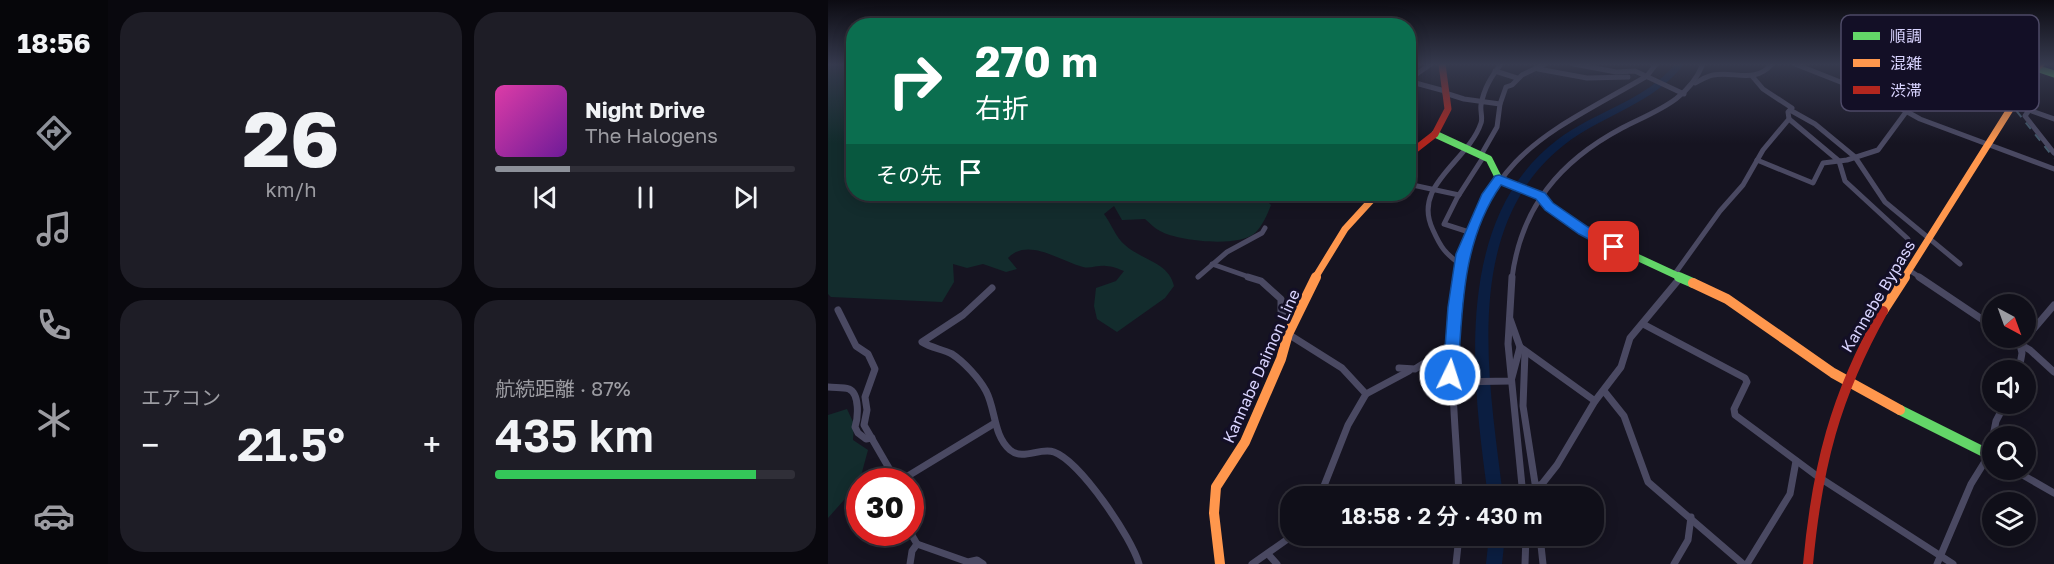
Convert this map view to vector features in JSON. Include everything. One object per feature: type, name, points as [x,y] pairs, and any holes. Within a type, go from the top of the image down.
[{"type":"main road","points":[[1416,148],[1435,134],[1448,109],[1445,92]]},
{"type":"main road","name":"Kannebe Bypass","points":[[1808,564],[1811,515],[1817,476],[1830,425],[1847,381],[1872,330],[2011,111]]},
{"type":"main road","points":[[1435,134],[1482,155],[1492,162],[1500,180],[1540,195],[1549,206],[1598,239],[1727,299],[1815,362],[1936,430],[1982,451]]},
{"type":"main road","name":"Kannabe Daimon Line","points":[[1220,564],[1214,513],[1216,487],[1245,442],[1281,359],[1288,334],[1320,268],[1345,229],[1371,201]]},
{"type":"street","points":[[1440,90],[1482,102],[1500,104]]},
{"type":"street","points":[[1461,265],[1444,253],[1428,219],[1427,205],[1432,189],[1467,148],[1483,118],[1482,102],[1485,90]]},
{"type":"street","points":[[1472,233],[1444,224],[1450,206],[1459,195],[1497,127],[1500,104],[1505,90]]},
{"type":"street","points":[[1458,486],[1452,380],[1461,265],[1488,194],[1532,144],[1555,128],[1624,90]]},
{"type":"street","points":[[1677,90],[1683,93]]},
{"type":"street","points":[[1522,486],[1506,346],[1516,260],[1526,228],[1540,195],[1564,168],[1594,145],[1659,110],[1686,90]]},
{"type":"street","points":[[1765,90],[1790,107],[1790,110],[1815,123],[1856,157],[1884,202],[1960,264]]},
{"type":"street","points":[[1508,316],[1523,350],[1522,406],[1537,486],[1542,484],[1557,465],[1595,400],[1622,367],[1627,344],[1677,276],[1720,211],[1743,185],[1763,150],[1789,119],[1790,110]]},
{"type":"street","points":[[2028,111],[2025,116],[2054,153]]},
{"type":"street","points":[[2032,111],[2054,119]]},
{"type":"street","points":[[1757,160],[1813,183],[1822,164],[1878,150],[1906,112],[2054,169]]},
{"type":"street","points":[[1789,119],[1839,161],[1845,180],[1908,239]]},
{"type":"street","points":[[1416,186],[1459,195]]},
{"type":"street","points":[[1198,277],[1227,252],[1262,233],[1265,228]]},
{"type":"street","points":[[1212,264],[1261,281],[1281,299],[1281,313],[1296,318]]},
{"type":"street","points":[[1909,270],[1982,319]]},
{"type":"street","points":[[992,288],[963,315],[922,342],[929,348],[951,355],[981,383],[989,396],[994,423],[1002,439],[1016,454],[1024,455],[1041,450],[1058,453],[1098,491],[1136,553],[1139,564]]},
{"type":"street","points":[[2036,326],[2054,305]]},
{"type":"street","points":[[838,310],[856,346],[868,354],[875,369],[865,397],[867,410],[864,425],[871,431],[880,455],[891,468]]},
{"type":"street","points":[[1643,324],[1745,378],[1747,381],[1734,409],[1735,416],[1817,476],[1953,564]]},
{"type":"street","points":[[1288,334],[1342,368],[1366,394]]},
{"type":"street","points":[[2024,348],[2054,372]]},
{"type":"street","points":[[1510,381],[1523,350]]},
{"type":"street","points":[[1523,350],[1595,400]]},
{"type":"street","points":[[1324,486],[1348,425],[1366,394],[1433,361],[1440,353]]},
{"type":"street","points":[[1433,361],[1452,380],[1510,381]]},
{"type":"street","points":[[1399,368],[1410,371]]},
{"type":"street","points":[[828,387],[854,393],[859,415],[855,427],[858,433],[866,439],[872,438]]},
{"type":"street","points":[[1604,391],[1624,416],[1648,482],[1743,564]]},
{"type":"street","points":[[921,468],[994,423]]},
{"type":"street","points":[[1747,564],[1790,494],[1796,461]]},
{"type":"street","points":[[1936,564],[1971,484],[1982,468]]},
{"type":"street","points":[[2031,480],[2054,493]]},
{"type":"street","points":[[1674,564],[1688,540],[1691,517]]},
{"type":"street","points":[[1252,564],[1280,545]]},
{"type":"street","points":[[910,564],[912,551],[916,546]]},
{"type":"street","points":[[923,546],[968,562],[977,560],[983,564]]},
{"type":"street","points":[[1456,564],[1458,546]]},
{"type":"street","points":[[1525,564],[1526,546]]},
{"type":"street","points":[[1540,546],[1540,563]]},
{"type":"street","points":[[1268,554],[1276,564]]},
{"type":"green space","points":[[828,90],[846,90],[846,201],[1267,201],[1271,205],[1263,223],[1255,233],[1247,238],[1222,242],[1193,240],[1169,235],[1158,230],[1145,219],[1122,220],[1114,206],[1104,214],[1122,242],[1131,250],[1161,266],[1171,278],[1174,286],[1165,298],[1117,332],[1097,319],[1094,306],[1096,288],[1116,281],[1124,271],[1108,266],[1083,267],[1034,250],[1016,252],[1008,258],[1017,269],[1006,272],[983,264],[967,268],[953,264],[954,282],[942,302],[831,297],[828,294]]},
{"type":"green space","points":[[847,409],[854,424],[853,440],[868,450],[863,468],[846,468],[846,498],[828,518],[828,415]]},
{"type":"waterway","points":[[1494,486],[1485,406],[1482,313],[1488,268],[1499,225],[1520,186],[1550,151],[1575,132],[1652,90]]},
{"type":"waterway","points":[[1494,564],[1496,546]]},
{"type":"railway","points":[[2016,111],[2054,158]]},
{"type":"traffic: fast","points":[[1435,134],[1489,159],[1499,179],[1541,196],[1549,206],[1598,239],[1693,283]]},
{"type":"traffic: fast","points":[[1900,410],[1982,451]]},
{"type":"traffic: slow","points":[[1883,311],[2009,111]]},
{"type":"traffic: slow","points":[[1220,564],[1214,513],[1216,487],[1245,442],[1281,359],[1288,334],[1320,268],[1345,229],[1371,201]]},
{"type":"traffic: slow","points":[[1693,283],[1727,299],[1833,373],[1900,410]]},
{"type":"traffic: jam","points":[[1416,149],[1435,134],[1448,109],[1446,90]]},
{"type":"traffic: jam","points":[[1808,564],[1816,495],[1829,433],[1851,372],[1883,311]]},
{"type":"route","points":[[1450,375],[1455,307],[1463,254],[1488,194],[1499,179],[1541,196],[1549,206],[1583,230],[1614,247]]}]
